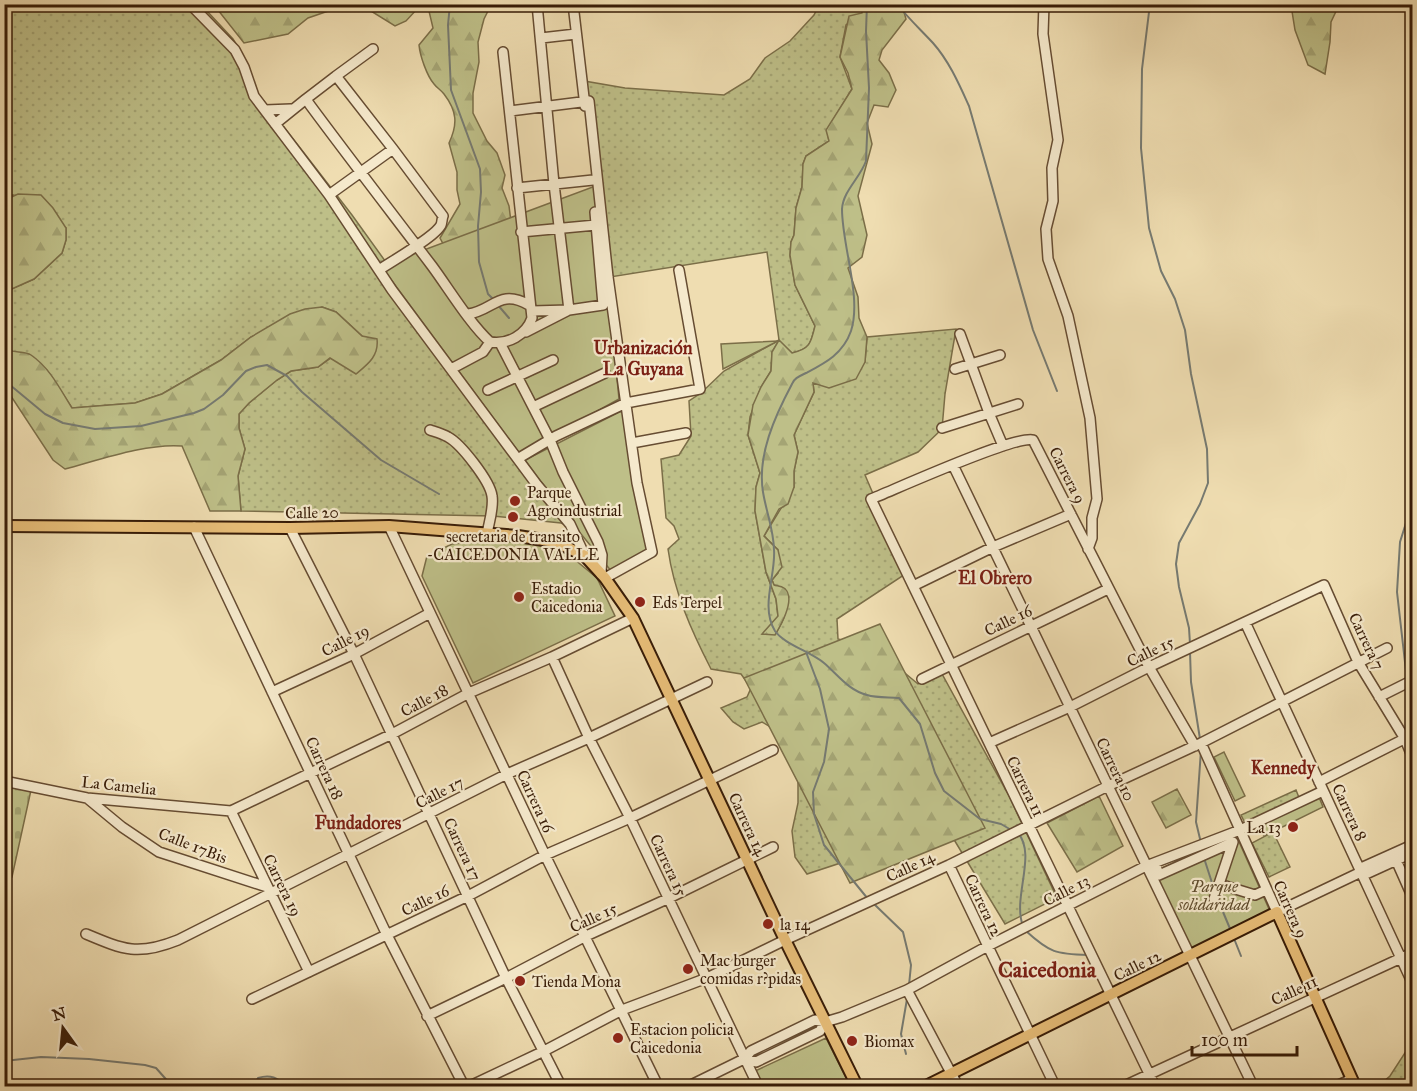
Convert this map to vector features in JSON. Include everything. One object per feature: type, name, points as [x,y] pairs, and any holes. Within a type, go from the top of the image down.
[{"type":"main road","name":"Calle 20","points":[[4,526],[290,528],[389,526],[487,534],[556,542],[585,556],[603,576]]},
{"type":"main road","name":"Carrera 14","points":[[603,576],[633,618],[785,940],[857,1086]]},
{"type":"main road","name":"Calle 12","points":[[926,1086],[1276,912]]},
{"type":"main road","name":"Carrera 9","points":[[1276,912],[1353,1083]]},
{"type":"street","points":[[190,4],[235,50],[244,67],[254,96],[329,195],[379,270],[451,369],[537,485],[570,524],[585,556]]},
{"type":"street","points":[[537,4],[554,184],[569,310]]},
{"type":"street","points":[[518,299],[530,308],[569,310],[603,305],[593,180],[573,4]]},
{"type":"street","points":[[1044,4],[1043,34],[1058,140],[1052,168],[1053,201],[1046,229],[1048,259],[1068,316],[1090,418],[1097,499],[1092,518],[1092,538],[1088,549]]},
{"type":"street","points":[[541,38],[576,34]]},
{"type":"street","points":[[275,124],[291,109],[373,49]]},
{"type":"street","points":[[503,52],[530,308],[529,327],[524,333]]},
{"type":"street","points":[[336,76],[443,216],[434,234],[379,270]]},
{"type":"street","points":[[306,99],[476,327],[495,343],[518,376],[598,542],[602,555],[603,576],[652,552],[636,483],[608,277],[589,101],[510,111]]},
{"type":"street","points":[[265,110],[291,109]]},
{"type":"street","points":[[329,195],[393,149]]},
{"type":"street","points":[[517,188],[593,180]]},
{"type":"street","points":[[521,232],[596,225]]},
{"type":"street","points":[[519,458],[550,440],[626,403],[700,389],[679,270]]},
{"type":"street","points":[[468,314],[479,313],[497,301],[518,299],[528,291]]},
{"type":"street","points":[[451,369],[495,343],[524,333],[569,310]]},
{"type":"street","points":[[476,327],[479,313]]},
{"type":"street","points":[[953,465],[1003,447],[960,333]]},
{"type":"street","points":[[956,369],[1000,355]]},
{"type":"street","points":[[488,390],[553,360]]},
{"type":"street","points":[[533,407],[605,373]]},
{"type":"street","points":[[942,428],[1018,404]]},
{"type":"street","points":[[430,430],[449,437],[479,470],[488,485],[492,496],[492,509],[487,534]]},
{"type":"street","points":[[632,443],[686,433]]},
{"type":"street","name":"Carrera 9","points":[[1003,447],[1025,439],[1033,440],[1149,667],[1198,745],[1240,830],[1276,912]]},
{"type":"street","name":"Carrera 11","points":[[953,465],[871,499],[1155,1086]]},
{"type":"street","name":"Carrera 10","points":[[953,465],[1108,786],[1151,864],[1190,956],[1253,1086]]},
{"type":"street","points":[[913,586],[993,547],[1071,514]]},
{"type":"street","name":"Carrera 16","points":[[389,526],[545,855],[658,1086]]},
{"type":"street","name":"Carrera 18","points":[[194,527],[387,935],[464,1086]]},
{"type":"street","name":"Carrera 17","points":[[290,528],[354,654],[506,978],[561,1086]]},
{"type":"street","name":"Calle 15","points":[[988,743],[1070,708],[1149,667],[1324,585]]},
{"type":"street","name":"Carrera 7","points":[[1324,585],[1358,662],[1379,697],[1409,737],[1413,756]]},
{"type":"street","name":"Calle 16","points":[[922,679],[1108,588]]},
{"type":"street","name":"Calle 19","points":[[272,692],[354,654],[430,613]]},
{"type":"street","name":"Calle 18","points":[[231,811],[392,734],[469,693],[633,618]]},
{"type":"street","name":"Carrera 8","points":[[1245,622],[1413,982]]},
{"type":"street","name":"Calle 14","points":[[470,1086],[622,1010],[707,978],[949,865],[1108,786],[1198,745],[1387,648]]},
{"type":"street","name":"Carrera 15","points":[[552,657],[758,1086]]},
{"type":"street","name":"Calle 17","points":[[86,934],[118,947],[137,951],[157,948],[178,940],[268,890],[430,814],[507,774],[707,682]]},
{"type":"street","points":[[1379,697],[1407,683]]},
{"type":"street","name":"Calle 13","points":[[690,1086],[744,1059],[751,1051],[815,1020],[825,1022],[842,1017],[907,990],[986,946],[1151,864],[1240,830],[1409,737]]},
{"type":"street","name":"Calle 16","points":[[252,999],[468,896],[545,855],[630,818],[773,750]]},
{"type":"street","name":"La Camelia","points":[[4,780],[87,798],[231,811]]},
{"type":"street","name":"Calle 17Bis","points":[[87,798],[122,827],[159,852],[268,890]]},
{"type":"street","name":"Carrera 19","points":[[231,811],[309,972]]},
{"type":"street","points":[[1151,864],[1159,875],[1233,842],[1214,899]]},
{"type":"street","name":"Calle 12","points":[[1276,912],[1361,872],[1363,867],[1413,845]]},
{"type":"street","name":"Calle 15","points":[[427,1016],[586,936],[668,899],[773,847]]},
{"type":"street","name":"Calle 12","points":[[1361,872],[1366,874],[1413,853]]},
{"type":"street","points":[[1396,860],[1412,894]]},
{"type":"street","name":"Carrera 12","points":[[949,865],[1055,1086]]},
{"type":"street","points":[[1219,884],[1255,895],[1266,890]]},
{"type":"street","name":"Calle 11","points":[[1124,1086],[1413,952]]},
{"type":"street","points":[[907,990],[958,1086]]},
{"type":"street","points":[[1336,1086],[1353,1083]]},
{"type":"green space","points":[[862,4],[862,13],[846,25],[840,57],[852,89],[827,130],[829,141],[806,156],[791,242],[790,256],[795,285],[815,326],[814,332],[806,347],[792,353],[779,341],[772,352],[771,371],[761,387],[750,417],[748,435],[760,473],[756,487],[755,511],[766,572],[776,599],[778,617],[763,634],[775,634],[784,618],[786,602],[785,589],[774,585],[772,580],[778,573],[778,550],[764,536],[794,487],[794,471],[798,452],[794,435],[814,392],[813,383],[865,362],[867,337],[956,329],[945,394],[942,429],[918,452],[865,475],[907,573],[837,619],[838,639],[876,649],[918,684],[942,674],[1009,796],[1057,898],[1005,924],[947,828],[807,874],[795,857],[792,831],[798,803],[798,776],[774,729],[762,722],[744,729],[733,722],[721,708],[747,697],[751,688],[741,674],[711,669],[684,610],[674,580],[668,549],[679,539],[674,526],[666,518],[661,459],[679,455],[691,436],[689,401],[724,371],[779,340],[767,252],[604,278],[584,81],[625,88],[724,95],[750,79],[765,58],[790,41],[814,15],[819,5]]},
{"type":"green space","points":[[5,5],[199,5],[207,11],[238,47],[253,87],[352,215],[583,532],[561,523],[493,516],[241,511],[238,476],[245,449],[239,428],[239,414],[249,403],[291,371],[318,367],[362,336],[336,312],[322,307],[251,337],[221,360],[162,394],[135,403],[72,408],[47,370],[7,351],[5,348],[4,292],[34,279],[62,253],[66,240],[66,228],[13,195],[5,200]]},
{"type":"green space","points":[[214,5],[491,5],[484,19],[478,42],[479,62],[473,93],[473,113],[487,141],[497,153],[505,175],[502,188],[509,206],[511,222],[448,253],[440,238],[460,204],[457,172],[449,143],[455,124],[454,112],[448,100],[429,76],[419,45],[433,28],[429,11],[418,8],[406,21],[395,26],[371,11],[337,8],[308,18],[288,34],[244,43]]},
{"type":"green space","points":[[862,5],[902,5],[906,19],[882,50],[879,60],[889,73],[896,90],[888,107],[874,105],[867,123],[872,144],[858,196],[867,235],[862,257],[848,268],[858,297],[859,318],[867,337],[865,362],[856,379],[829,388],[813,383],[814,392],[794,435],[798,452],[794,471],[794,487],[788,504],[779,509],[764,536],[778,550],[782,567],[772,580],[774,585],[783,587],[788,592],[788,605],[775,635],[762,634],[778,616],[776,599],[766,572],[755,511],[756,487],[760,473],[748,435],[753,405],[771,371],[772,352],[779,340],[792,353],[806,347],[814,332],[815,326],[795,285],[790,255],[791,242],[806,156],[829,141],[826,130],[852,89],[848,73],[840,57],[849,16],[862,13]]},
{"type":"green space","points":[[1291,5],[1339,5],[1331,22],[1325,74],[1308,65],[1295,30]]},
{"type":"green space","points":[[598,185],[619,399],[520,454],[381,266]]},
{"type":"green space","points":[[18,194],[41,195],[66,228],[66,240],[62,253],[34,279],[5,292],[5,200]]},
{"type":"green space","points":[[322,307],[336,312],[362,336],[377,339],[376,350],[368,363],[356,374],[330,358],[318,367],[291,371],[249,403],[239,414],[239,428],[245,449],[238,476],[241,511],[210,511],[182,446],[154,447],[65,469],[53,460],[5,390],[5,348],[28,354],[38,360],[54,379],[72,408],[135,403],[162,394],[221,360],[251,337],[290,314]]},
{"type":"green space","points":[[778,341],[723,369],[721,344]]},
{"type":"green space","points":[[623,410],[650,550],[612,572],[525,460]]},
{"type":"green space","name":"Estadio Caicedonia","points":[[509,538],[557,545],[597,578],[615,616],[473,683],[422,576],[427,556],[452,544]]},
{"type":"green space","points":[[880,624],[985,828],[850,883],[744,678]]},
{"type":"green space","points":[[1224,752],[1245,796],[1235,801],[1214,757]]},
{"type":"green space","points":[[5,785],[31,790],[12,877],[5,876]]},
{"type":"green space","points":[[1177,789],[1191,815],[1166,828],[1152,802]]},
{"type":"green space","points":[[1296,790],[1300,800],[1246,825],[1241,815]]},
{"type":"green space","points":[[1099,796],[1123,846],[1077,872],[1047,823]]},
{"type":"green space","points":[[1319,797],[1323,807],[1264,836],[1259,826]]},
{"type":"green space","points":[[1273,832],[1290,867],[1269,877],[1252,843]]},
{"type":"green space","name":"Parque solidaridad","points":[[1236,835],[1273,918],[1192,954],[1153,872]]},
{"type":"green space","points":[[826,1038],[850,1086],[762,1086],[755,1071]]},
{"type":"green space","points":[[1412,1042],[1412,1086],[1378,1086],[1390,1076]]},
{"type":"waterway","points":[[450,4],[448,25],[451,90],[480,169],[479,262],[488,294],[494,300]]},
{"type":"waterway","points":[[867,4],[869,88],[866,161],[848,190],[842,209],[853,287],[854,318],[848,339],[838,352],[793,382],[779,409],[769,436],[762,478],[774,543],[769,612],[771,622],[779,636],[819,659],[854,690],[871,696],[899,698],[920,724],[935,773],[944,791],[980,819],[1001,824],[1013,831]]},
{"type":"waterway","points":[[897,4],[944,57],[969,106],[1033,330],[1057,391]]},
{"type":"waterway","points":[[1150,4],[1142,69],[1141,148],[1149,228],[1161,271],[1175,299],[1185,330],[1191,374],[1207,449],[1208,483],[1200,504],[1179,543],[1176,564],[1190,644]]},
{"type":"waterway","points":[[497,304],[509,318]]},
{"type":"waterway","points":[[4,380],[45,414],[63,423],[95,429],[141,426],[194,413],[204,409],[223,395],[246,371],[267,365],[287,376],[302,392],[381,460],[439,494]]},
{"type":"waterway","points":[[1407,680],[1397,592],[1400,542],[1412,504]]},
{"type":"waterway","points":[[806,652],[820,689],[829,729],[824,762],[813,792],[814,814],[824,845],[868,899]]},
{"type":"waterway","points":[[1190,652],[1191,682],[1200,739]]},
{"type":"waterway","points":[[1408,686],[1412,703]]},
{"type":"waterway","points":[[1201,750],[1196,822],[1201,843]]},
{"type":"waterway","points":[[1018,833],[1025,853],[1020,903],[1023,926]]},
{"type":"waterway","points":[[1204,858],[1214,889]]},
{"type":"waterway","points":[[1218,900],[1231,931]]},
{"type":"waterway","points":[[873,903],[903,932],[911,965],[909,985]]},
{"type":"waterway","points":[[1026,931],[1041,944],[1054,951],[1088,955]]},
{"type":"waterway","points":[[1233,936],[1241,956]]},
{"type":"waterway","points":[[906,1054],[901,1034],[907,999]]},
{"type":"waterway","points":[[4,1061],[41,1057],[145,1065],[156,1068],[172,1086]]},
{"type":"waterway","points":[[253,1086],[258,1078],[267,1076],[287,1086]]},
{"type":"place","name":"Parque Agroindustrial","points":[[515,501]]},
{"type":"place","name":"secretaria de transito -CAICEDONIA VALLE","points":[[513,517]]},
{"type":"place","name":"Estadio Caicedonia","points":[[519,597]]},
{"type":"place","name":"Eds Terpel","points":[[640,602]]},
{"type":"place","name":"La 13","points":[[1293,827]]},
{"type":"place","name":"la 14","points":[[768,924]]},
{"type":"place","name":"Mac burger comidas r?pidas","points":[[688,969]]},
{"type":"place","name":"Tienda Mona","points":[[520,981]]},
{"type":"place","name":"Estacion policia Caicedonia","points":[[618,1038]]},
{"type":"place","name":"Biomax","points":[[852,1041]]},
{"type":"district","name":"Urbanización La Guyana","points":[[643,358]]},
{"type":"district","name":"El Obrero","points":[[995,578]]},
{"type":"district","name":"Kennedy","points":[[1283,768]]},
{"type":"district","name":"Fundadores","points":[[358,823]]},
{"type":"district","name":"Caicedonia","points":[[1047,969]]}]
